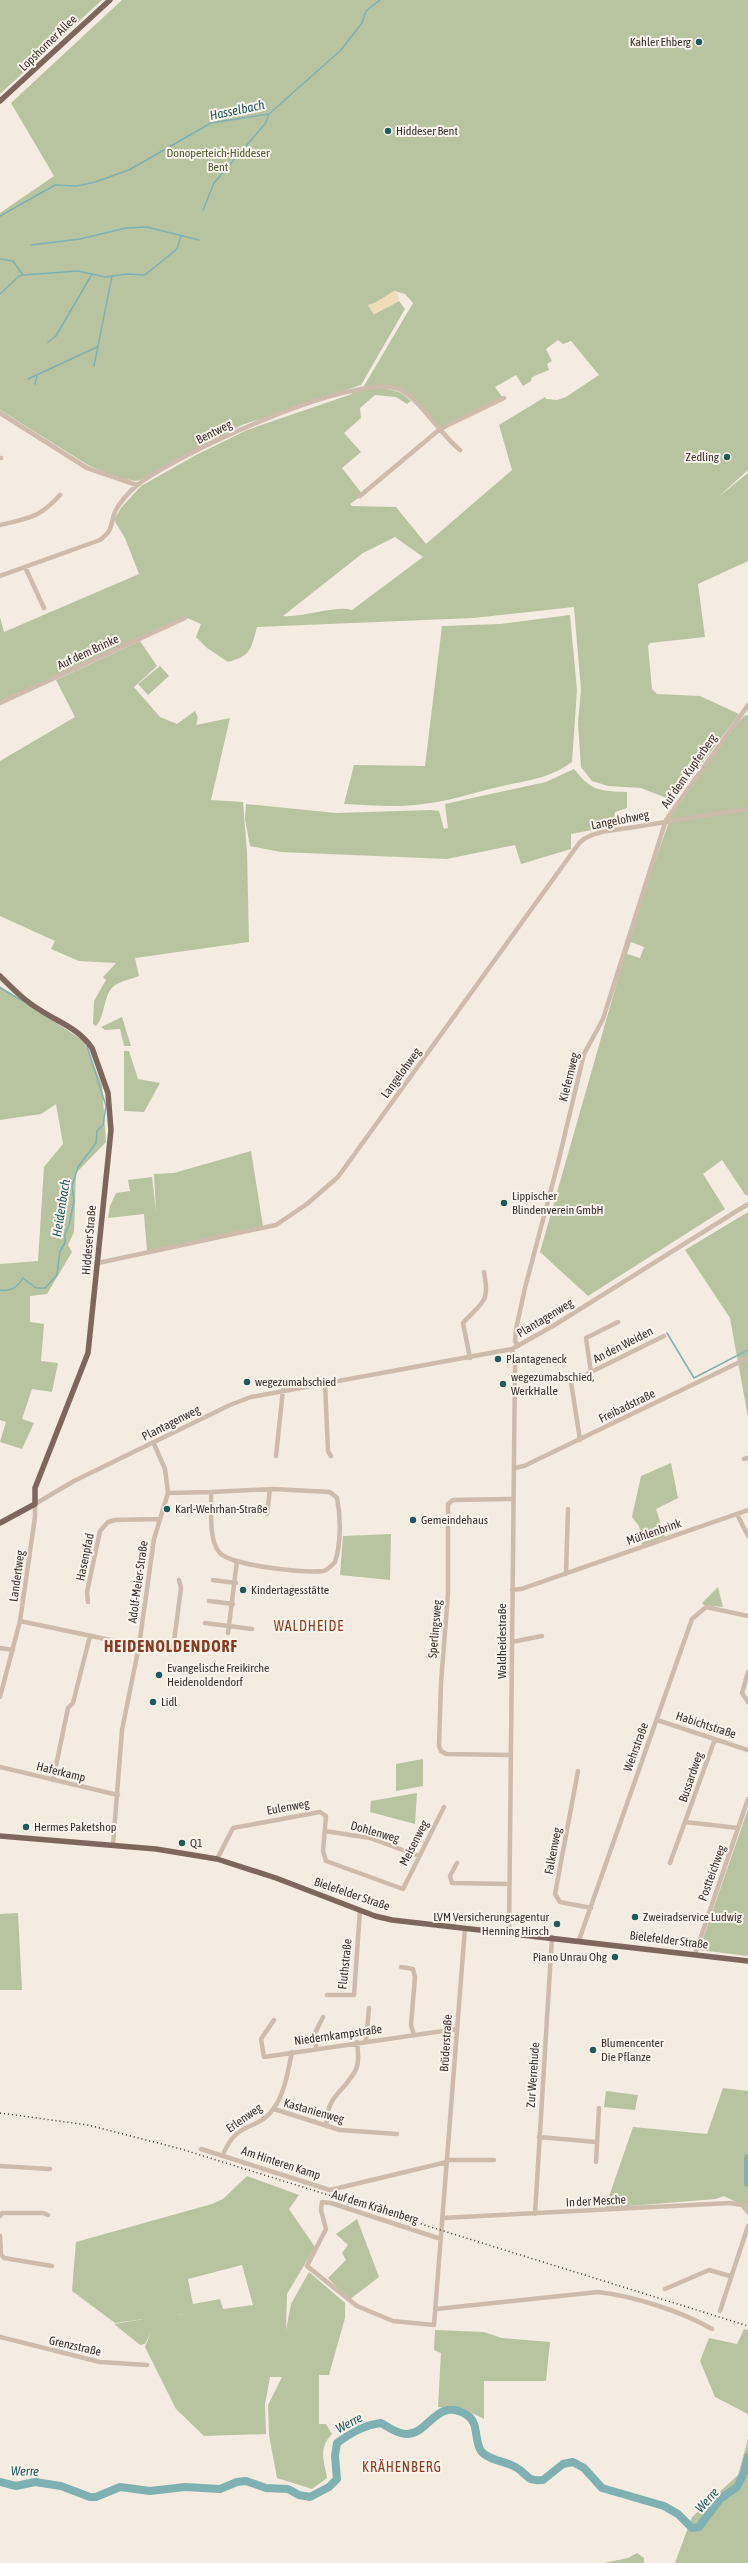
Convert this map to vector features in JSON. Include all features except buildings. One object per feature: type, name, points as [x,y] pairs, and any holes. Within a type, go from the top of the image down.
[{"type":"main road","name":"Lopshorner Allee","points":[[0,101],[110,0]]},
{"type":"main road","name":"Hiddeser Straße","points":[[0,976],[41,1010],[81,1034],[92,1048],[101,1070],[110,1105],[111,1130],[88,1353],[35,1488],[35,1504]]},
{"type":"main road","points":[[0,1523],[35,1504]]},
{"type":"main road","name":"Bielefelder Straße","points":[[0,1836],[162,1849],[217,1859],[276,1878],[360,1910],[392,1920],[509,1934],[579,1940],[748,1961]]},
{"type":"street","name":"Bentweg","points":[[137,485],[246,427],[362,388],[380,387],[401,390],[460,450]]},
{"type":"street","points":[[360,496],[440,429],[504,398]]},
{"type":"street","points":[[0,413],[87,468],[137,485],[116,510],[112,527],[100,540],[0,576]]},
{"type":"street","points":[[0,525],[38,515],[45,511],[60,495]]},
{"type":"street","points":[[25,567],[44,608]]},
{"type":"street","name":"Auf dem Brinke","points":[[0,703],[185,618]]},
{"type":"street","name":"Auf dem Kupferberg","points":[[666,820],[748,705]]},
{"type":"street","name":"Auf dem Kupferberg","points":[[666,820],[748,809]]},
{"type":"street","name":"Langelohweg","points":[[98,1263],[276,1225],[307,1204],[338,1177],[580,842],[587,836],[605,831],[666,820]]},
{"type":"street","name":"Kiefernweg","points":[[518,1346],[515,1341],[516,1329],[525,1288],[558,1163],[584,1054],[603,1019],[666,820]]},
{"type":"street","name":"Plantagenweg","points":[[35,1504],[74,1481],[154,1444],[230,1404],[261,1394],[470,1358],[512,1349],[748,1204]]},
{"type":"street","points":[[470,1358],[463,1323],[486,1298],[488,1291],[484,1272]]},
{"type":"street","name":"An den Weiden","points":[[591,1372],[586,1338],[618,1322]]},
{"type":"street","name":"An den Weiden","points":[[580,1440],[571,1382],[664,1336]]},
{"type":"street","name":"Waldheidestraße","points":[[509,1934],[512,1499],[514,1468],[515,1366],[512,1349]]},
{"type":"street","name":"Freibadstraße","points":[[514,1468],[580,1440],[748,1358]]},
{"type":"street","points":[[326,1383],[326,1419],[331,1456]]},
{"type":"street","points":[[276,1456],[283,1390]]},
{"type":"street","name":"Adolf-Meier-Straße","points":[[113,1845],[122,1730],[139,1646],[154,1539],[168,1493],[165,1469],[154,1444]]},
{"type":"street","points":[[168,1493],[270,1489],[330,1492],[337,1498],[339,1534],[335,1562],[322,1571],[286,1569],[237,1561],[220,1554],[215,1544],[211,1492]]},
{"type":"street","points":[[267,1514],[270,1489]]},
{"type":"street","name":"Sperlingsweg","points":[[510,1755],[446,1754],[440,1751],[440,1746],[441,1683],[448,1594],[448,1504],[453,1500],[512,1499]]},
{"type":"street","name":"Landertweg","points":[[0,1697],[2,1679],[13,1650],[20,1621],[35,1517],[35,1504]]},
{"type":"street","points":[[566,1574],[568,1509]]},
{"type":"street","name":"Mühlenbrink","points":[[512,1590],[566,1574],[748,1510]]},
{"type":"street","points":[[737,1514],[748,1536]]},
{"type":"street","name":"Hasenpfad","points":[[88,1602],[87,1592],[100,1531],[108,1522],[115,1520],[160,1519]]},
{"type":"street","points":[[228,1633],[236,1583],[237,1561]]},
{"type":"street","points":[[173,1650],[181,1588],[179,1580]]},
{"type":"street","points":[[213,1580],[236,1583]]},
{"type":"street","points":[[209,1600],[233,1604]]},
{"type":"street","name":"Wehrstraße","points":[[579,1940],[657,1720],[689,1624],[695,1614],[706,1607],[748,1616]]},
{"type":"street","points":[[20,1621],[139,1646],[189,1651]]},
{"type":"street","points":[[205,1623],[252,1629]]},
{"type":"street","points":[[53,1780],[68,1708],[73,1703],[90,1636]]},
{"type":"street","points":[[512,1642],[542,1636]]},
{"type":"street","points":[[0,1648],[13,1650]]},
{"type":"street","points":[[748,1672],[742,1693],[748,1702]]},
{"type":"street","name":"Habichtstraße","points":[[657,1720],[748,1750]]},
{"type":"street","name":"Bussardweg","points":[[670,1863],[715,1739]]},
{"type":"street","name":"Haferkamp","points":[[0,1767],[118,1795]]},
{"type":"street","name":"Falkenweg","points":[[578,1771],[555,1894],[560,1902],[591,1908]]},
{"type":"street","name":"Postteichweg","points":[[695,1954],[748,1799]]},
{"type":"street","name":"Meisenweg","points":[[403,1889],[444,1807]]},
{"type":"street","name":"Eulenweg","points":[[217,1859],[233,1828],[236,1826],[320,1812],[326,1816],[323,1851],[326,1861],[403,1889]]},
{"type":"street","points":[[685,1822],[738,1828]]},
{"type":"street","name":"Dohlenweg","points":[[325,1831],[370,1838],[419,1856]]},
{"type":"street","points":[[457,1863],[450,1876],[452,1882],[509,1884]]},
{"type":"street","name":"Fluthstraße","points":[[327,1995],[354,1995],[360,1910]]},
{"type":"street","name":"Brüderstraße","points":[[434,2325],[465,1928]]},
{"type":"street","name":"Zur Werrehude","points":[[535,2214],[552,1937]]},
{"type":"street","points":[[401,1967],[414,1969],[415,1976],[411,2025],[414,2035]]},
{"type":"street","points":[[366,2041],[370,2008]]},
{"type":"street","points":[[316,2048],[315,2033],[323,2017]]},
{"type":"street","name":"Niedernkampstraße","points":[[274,2020],[261,2039],[264,2057],[357,2042],[457,2029]]},
{"type":"street","points":[[326,2126],[330,2103],[355,2073],[358,2058],[357,2042]]},
{"type":"street","name":"Erlenweg","points":[[223,2155],[229,2140],[236,2133],[258,2122],[274,2109],[285,2081],[292,2052]]},
{"type":"street","points":[[596,2162],[599,2108]]},
{"type":"street","name":"Kastanienweg","points":[[274,2109],[340,2130],[397,2134]]},
{"type":"street","points":[[539,2137],[596,2142]]},
{"type":"street","name":"Am Hinteren Kamp","points":[[201,2149],[335,2190],[448,2161]]},
{"type":"street","points":[[448,2161],[494,2160]]},
{"type":"street","points":[[0,2166],[50,2169]]},
{"type":"street","name":"Auf dem Krähenberg","points":[[434,2325],[393,2321],[357,2306],[308,2266],[326,2229],[320,2210],[322,2202],[346,2207],[441,2240]]},
{"type":"street","name":"In der Mesche","points":[[442,2218],[730,2202],[742,2205],[748,2212]]},
{"type":"street","points":[[0,2216],[2,2213],[43,2213],[48,2216]]},
{"type":"street","points":[[720,2311],[730,2286],[730,2276],[736,2266],[748,2226]]},
{"type":"street","points":[[0,2236],[1,2254],[4,2258],[52,2266]]},
{"type":"street","points":[[665,2290],[709,2270],[730,2276]]},
{"type":"street","points":[[436,2309],[598,2292],[613,2294],[693,2318],[712,2329]]},
{"type":"street","name":"Grenzstraße","points":[[0,2337],[100,2362],[147,2365]]},
{"type":"green space","points":[[0,0],[102,0],[0,94]]},
{"type":"green space","name":"Donoperteich-Hiddeser Bent","points":[[122,0],[748,0],[748,470],[717,498],[748,473],[748,561],[698,584],[705,637],[650,643],[648,646],[652,689],[657,694],[700,696],[739,714],[674,801],[641,788],[608,786],[592,781],[581,767],[578,723],[581,690],[574,607],[473,618],[257,627],[251,646],[246,654],[236,660],[228,662],[207,648],[196,637],[201,624],[185,617],[0,701],[0,617],[4,632],[139,574],[125,538],[114,520],[121,508],[141,486],[196,455],[247,430],[352,394],[353,391],[384,389],[398,392],[411,401],[407,404],[396,397],[375,395],[360,408],[361,418],[344,433],[361,452],[342,468],[363,495],[350,504],[352,506],[396,507],[426,544],[512,470],[499,425],[545,397],[546,399],[557,400],[566,397],[599,375],[571,341],[563,344],[558,340],[546,349],[552,361],[547,364],[549,370],[532,377],[531,381],[523,386],[516,375],[495,387],[503,398],[441,427],[401,388],[364,386],[413,303],[405,294],[394,291],[375,303],[368,305],[374,314],[399,301],[405,309],[361,385],[242,425],[147,478],[136,481],[115,477],[88,465],[0,410],[0,213],[54,176],[11,103]],"holes":[[[395,537],[423,557],[352,610],[337,609],[283,616],[363,553]]]},
{"type":"green space","points":[[570,615],[577,690],[572,762],[554,773],[536,779],[442,801],[403,806],[344,804],[354,765],[425,766],[442,626],[500,624]]},
{"type":"green space","points":[[140,641],[157,666],[134,687],[160,717],[177,724],[195,711],[198,718],[196,725],[230,718],[211,800],[243,802],[247,852],[249,942],[135,958],[139,976],[117,984],[112,988],[109,992],[102,1016],[96,1026],[93,1024],[94,1001],[106,980],[103,977],[116,963],[79,961],[51,949],[55,941],[0,916],[0,761],[75,717],[56,680]]},
{"type":"green space","points":[[160,666],[169,676],[148,695],[138,684]]},
{"type":"green space","points":[[748,715],[748,1194],[746,1196],[722,1160],[703,1174],[725,1209],[588,1296],[540,1252],[637,912],[671,816],[735,726],[744,716]],"holes":[[[631,942],[644,947],[640,958],[627,954]]]},
{"type":"green space","points":[[574,769],[591,786],[603,790],[627,792],[627,808],[615,812],[613,826],[571,834],[571,849],[521,864],[515,845],[447,859],[281,852],[250,846],[245,819],[246,804],[336,813],[439,811],[444,829],[448,828],[445,804],[546,782]]},
{"type":"green space","points":[[0,986],[84,1041],[102,1085],[106,1142],[76,1173],[74,1232],[68,1245],[72,1252],[47,1294],[30,1296],[30,1322],[44,1324],[41,1361],[58,1363],[52,1392],[32,1389],[22,1419],[34,1423],[22,1449],[0,1442],[6,1422],[0,1420],[0,1264],[38,1261],[44,1167],[63,1144],[56,1104],[41,1114],[0,1120]]},
{"type":"green space","points":[[122,1017],[131,1046],[124,1046],[120,1029],[105,1030],[101,1027]]},
{"type":"green space","points":[[124,1051],[129,1051],[138,1079],[160,1083],[144,1112],[124,1111]]},
{"type":"green space","points":[[251,1151],[263,1226],[147,1251],[144,1214],[108,1218],[110,1206],[116,1193],[130,1191],[128,1180],[152,1177],[156,1212],[154,1174],[174,1173]]},
{"type":"green space","points":[[748,1212],[748,1417],[730,1318],[685,1250]]},
{"type":"green space","points":[[671,1463],[678,1498],[656,1509],[665,1537],[642,1545],[639,1526],[632,1517],[641,1476]]},
{"type":"green space","points":[[391,1534],[390,1580],[340,1575],[343,1536]]},
{"type":"green space","points":[[718,1587],[723,1607],[704,1605],[702,1603]]},
{"type":"green space","points":[[423,1759],[423,1786],[396,1791],[396,1764]]},
{"type":"green space","points":[[417,1793],[415,1824],[370,1812],[371,1801]]},
{"type":"green space","points":[[748,1809],[748,1956],[699,1950]]},
{"type":"green space","points":[[18,1913],[22,1990],[0,1990],[0,1914]]},
{"type":"green space","points":[[723,2088],[748,2091],[748,2208],[724,2196],[716,2199],[605,2208],[633,2127],[707,2134]]},
{"type":"green space","points":[[606,2091],[638,2095],[635,2110],[604,2107]]},
{"type":"green space","points":[[247,2176],[299,2195],[289,2209],[315,2247],[287,2294],[286,2330],[291,2304],[309,2272],[345,2303],[345,2318],[329,2375],[319,2375],[319,2424],[326,2424],[332,2434],[323,2450],[327,2478],[312,2489],[277,2478],[269,2435],[268,2405],[282,2377],[270,2377],[265,2404],[266,2434],[204,2436],[176,2409],[145,2347],[151,2332],[145,2344],[140,2345],[114,2324],[144,2319],[115,2323],[72,2291],[76,2242],[212,2204],[223,2199]],"holes":[[[242,2265],[253,2305],[223,2309],[220,2299],[193,2304],[188,2279]]]},
{"type":"green space","points":[[357,2219],[379,2277],[349,2300],[328,2278],[346,2260],[342,2253],[348,2245],[336,2234]]},
{"type":"green space","points":[[744,2329],[748,2330],[748,2414],[715,2397],[700,2361],[709,2338],[737,2344]]},
{"type":"green space","points":[[435,2330],[484,2332],[502,2338],[550,2342],[546,2381],[484,2381],[484,2419],[462,2408],[438,2407],[441,2353],[434,2350]]},
{"type":"green space","points":[[748,2439],[748,2563],[675,2563],[692,2517],[738,2475]]},
{"type":"green space","points":[[637,2553],[644,2558],[644,2563],[604,2563],[628,2558]]},
{"type":"sand","points":[[394,291],[397,291],[399,301],[374,314],[368,305],[375,303]]},
{"type":"waterway","name":"Hasselbach","points":[[0,216],[55,185],[77,186],[95,182],[129,170],[211,123],[269,114],[340,51],[362,23],[366,11],[380,0]]},
{"type":"waterway","points":[[203,210],[214,183],[265,124],[269,114]]},
{"type":"waterway","points":[[31,245],[80,239],[126,228],[147,227],[199,240]]},
{"type":"waterway","points":[[0,294],[19,276],[23,275],[78,271],[105,277],[127,274],[145,275],[177,249],[181,236]]},
{"type":"waterway","points":[[0,259],[13,261],[23,275]]},
{"type":"waterway","points":[[48,342],[56,336],[92,274]]},
{"type":"waterway","points":[[94,366],[112,276]]},
{"type":"waterway","points":[[28,379],[97,347]]},
{"type":"waterway","points":[[35,384],[37,376]]},
{"type":"waterway","name":"Heidenbach","points":[[0,988],[23,1001]]},
{"type":"waterway","name":"Heidenbach","points":[[0,1290],[14,1288],[23,1278],[36,1288],[45,1288],[57,1275],[60,1251],[65,1243],[65,1234],[69,1225],[74,1201],[72,1186],[78,1167],[96,1143],[97,1131],[103,1125],[106,1106],[87,1046]]},
{"type":"waterway","points":[[667,1333],[694,1378],[748,1350]]},
{"type":"waterway","name":"Werre","points":[[748,2158],[748,2183]]},
{"type":"waterway","name":"Werre","points":[[0,2482],[16,2486],[35,2482],[61,2486],[90,2497],[96,2497],[120,2487],[150,2491],[185,2487],[220,2489],[237,2482],[246,2481],[266,2488],[288,2489],[299,2495],[310,2497],[329,2487],[337,2479],[335,2456],[337,2443],[353,2433],[363,2428],[381,2423],[399,2433],[414,2433],[440,2413],[448,2410],[456,2410],[471,2418],[475,2427],[479,2447],[484,2454],[519,2469],[531,2479],[543,2480],[563,2464],[573,2462],[584,2468],[602,2488],[664,2506],[678,2514],[692,2528],[699,2527],[720,2499],[737,2487],[744,2473],[748,2457]]},
{"type":"railway","points":[[0,2113],[88,2125],[181,2149],[748,2326]]},
{"type":"place","name":"Kahler Ehberg","points":[[699,42]]},
{"type":"place","name":"Hiddeser Bent","points":[[388,131]]},
{"type":"place","name":"Zedling","points":[[727,457]]},
{"type":"place","name":"Lippischer Blindenverein GmbH","points":[[504,1203]]},
{"type":"place","name":"Plantageneck","points":[[498,1359]]},
{"type":"place","name":"wegezumabschied","points":[[247,1382]]},
{"type":"place","name":"wegezumabschied, WerkHalle","points":[[503,1384]]},
{"type":"place","name":"Karl-Wehrhan-Straße","points":[[167,1509]]},
{"type":"place","name":"Gemeindehaus","points":[[413,1520]]},
{"type":"place","name":"Kindertagesstätte","points":[[243,1590]]},
{"type":"place","name":"Evangelische Freikirche Heidenoldendorf","points":[[159,1675]]},
{"type":"place","name":"Lidl","points":[[153,1702]]},
{"type":"place","name":"Hermes Paketshop","points":[[26,1827]]},
{"type":"place","name":"Q1","points":[[182,1843]]},
{"type":"place","name":"Zweiradservice Ludwig","points":[[635,1917]]},
{"type":"place","name":"LVM Versicherungsagentur Henning Hirsch","points":[[557,1924]]},
{"type":"place","name":"Piano Unrau Ohg","points":[[615,1957]]},
{"type":"place","name":"Blumencenter Die Pflanze","points":[[593,2050]]},
{"type":"district","name":"WALDHEIDE","points":[[309,1626]]},
{"type":"district","name":"HEIDENOLDENDORF","points":[[171,1646]]},
{"type":"district","name":"KRÄHENBERG","points":[[402,2467]]}]
